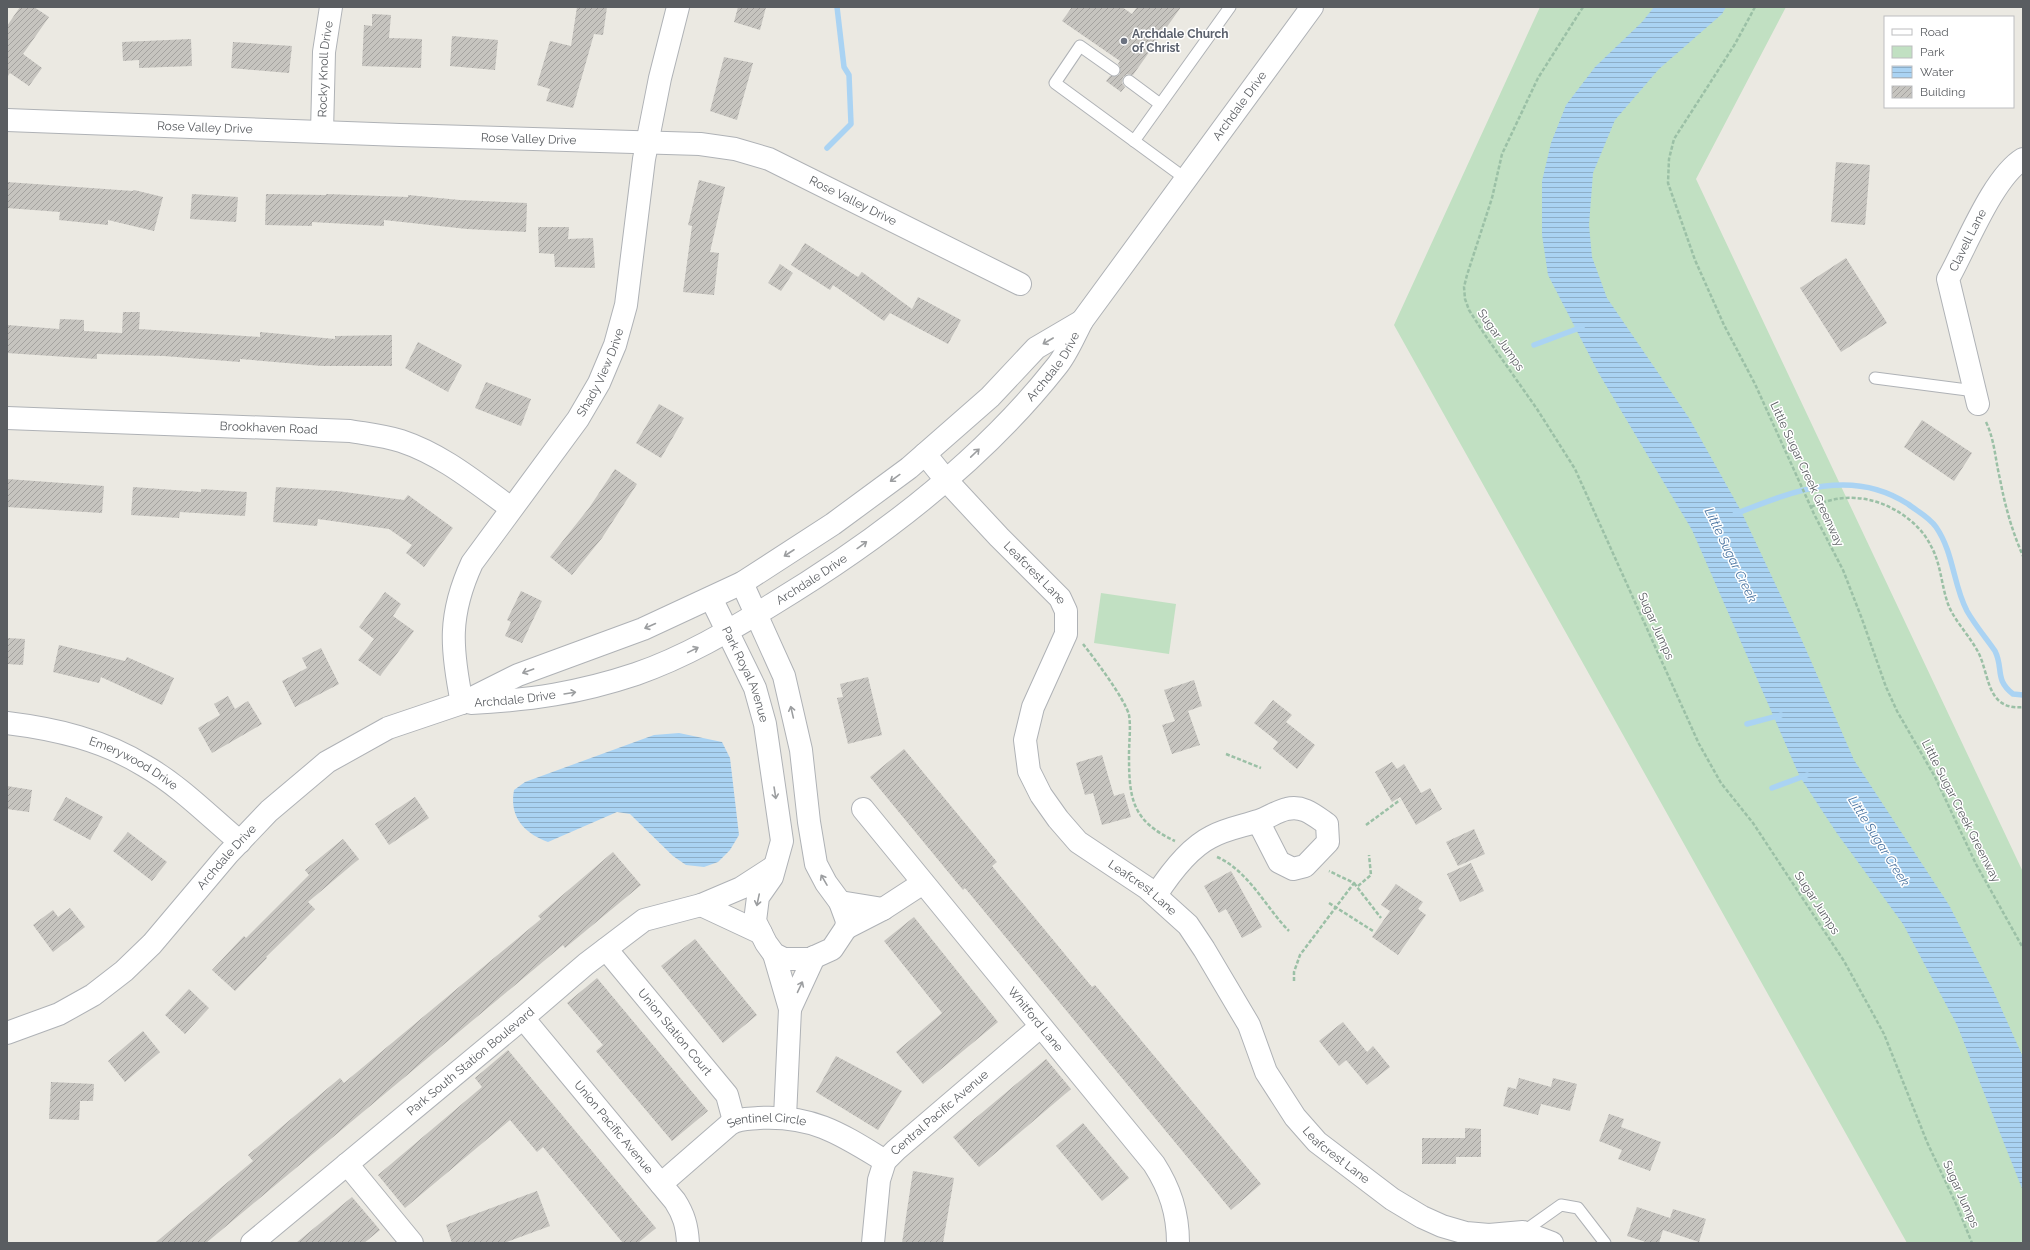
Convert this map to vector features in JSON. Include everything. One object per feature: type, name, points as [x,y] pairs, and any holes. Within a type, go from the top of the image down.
[{"type":"street","name":"Rocky Knoll Drive","points":[[322,132],[324,52],[331,7]]},
{"type":"street","name":"Shady View Drive","points":[[462,703],[453,654],[455,611],[462,584],[472,563],[578,419],[599,383],[615,345],[626,305],[647,142],[678,7]]},
{"type":"street","name":"Archdale Drive","points":[[462,703],[521,700],[577,692],[637,673],[692,651],[729,631],[821,575],[875,536],[946,480],[1007,422],[1058,366],[1082,321],[1312,7]]},
{"type":"street","name":"Rose Valley Drive","points":[[7,120],[700,144],[735,149],[769,159],[1020,284]]},
{"type":"street","name":"Clavell Lane","points":[[1977,397],[1948,279],[1992,194],[2007,172],[2023,159]]},
{"type":"street","name":"Archdale Drive","points":[[7,1033],[58,1014],[93,995],[124,971],[152,944],[240,842],[269,811],[327,762],[388,728],[462,703],[518,675],[643,629],[742,583],[833,524],[909,468],[990,397],[1036,348],[1082,321]]},
{"type":"street","name":"Brookhaven Road","points":[[7,418],[350,431],[386,437],[403,442],[453,466],[511,508]]},
{"type":"street","name":"Leafcrest Lane","points":[[926,454],[946,480],[999,537],[1060,598],[1066,611],[1066,634],[1033,707],[1025,740],[1029,771],[1041,795],[1058,819],[1078,842],[1156,895],[1188,925],[1249,1025],[1266,1072],[1295,1118],[1318,1142],[1392,1199],[1422,1217],[1442,1226],[1466,1233],[1489,1235],[1523,1232]]},
{"type":"street","points":[[742,583],[784,676],[801,750],[810,830],[816,864],[826,883],[840,902],[847,921],[846,928],[832,949],[814,957],[804,959],[784,959],[774,954]]},
{"type":"street","name":"Park Royal Avenue","points":[[711,598],[729,631],[755,688],[765,724],[782,841],[772,877],[758,897],[756,921],[761,933],[774,954],[790,1009]]},
{"type":"street","name":"Emerywood Drive","points":[[7,723],[48,728],[88,739],[107,746],[145,765],[174,786],[240,842]]},
{"type":"street","points":[[769,755],[801,750]]},
{"type":"street","name":"Whitford Lane","points":[[863,809],[1040,1027],[1154,1164],[1165,1182],[1174,1204],[1178,1227],[1178,1243]]},
{"type":"street","points":[[1156,895],[1164,883],[1192,850],[1210,837],[1258,821]]},
{"type":"street","name":"Park South Station Boulevard","points":[[252,1243],[586,964],[644,920],[701,904],[741,888],[775,866]]},
{"type":"street","points":[[846,928],[883,909],[923,883]]},
{"type":"street","points":[[840,902],[883,909]]},
{"type":"street","points":[[701,904],[761,933]]},
{"type":"street","name":"Union Station Court","points":[[606,949],[727,1095],[734,1121]]},
{"type":"street","points":[[785,1117],[790,1009],[814,957]]},
{"type":"street","name":"Union Pacific Avenue","points":[[523,1018],[661,1184],[684,1215],[687,1226],[688,1243]]},
{"type":"street","name":"Central Pacific Avenue","points":[[873,1243],[879,1180],[885,1161],[1040,1027]]},
{"type":"street","name":"Sentinel Circle","points":[[661,1184],[734,1121],[785,1117],[824,1126],[885,1161]]},
{"type":"street","points":[[347,1164],[412,1243]]},
{"type":"street","points":[[1523,1232],[1552,1243]]},
{"type":"lane","points":[[1134,140],[1230,7]]},
{"type":"lane","points":[[1114,70],[1080,46],[1055,83],[1186,179]]},
{"type":"lane","points":[[1129,81],[1160,104]]},
{"type":"lane","points":[[1875,378],[1977,397]]},
{"type":"lane","points":[[1523,1232],[1562,1205],[1578,1208],[1604,1243]]},
{"type":"path","name":"Sugar Jumps","points":[[1582,7],[1538,78],[1502,154],[1492,198],[1467,275],[1464,287],[1465,299],[1469,310],[1484,335],[1537,409],[1575,470],[1699,744],[1721,783],[1754,823],[1840,955],[1884,1034],[1927,1142],[1958,1206],[1972,1243]]},
{"type":"path","name":"Little Sugar Creek Greenway","points":[[1755,7],[1735,44],[1674,139],[1669,159],[1668,178],[1678,215],[1724,325],[1755,384],[1810,507],[1848,581],[1886,687],[1897,711],[1935,777],[1973,857],[2023,948]]},
{"type":"path","points":[[1977,397],[1993,438],[1999,479],[2010,524],[2023,556]]},
{"type":"path","points":[[1810,507],[1838,499],[1861,498],[1892,509],[1915,524],[1926,536],[1935,553],[1949,608],[1980,655],[1991,690],[2004,704],[2013,707],[2023,706]]},
{"type":"path","points":[[1078,638],[1113,688],[1128,713],[1130,726],[1129,755],[1132,798],[1148,826],[1176,842]]},
{"type":"path","points":[[1226,754],[1261,768]]},
{"type":"path","points":[[1366,825],[1400,800]]},
{"type":"path","points":[[1212,855],[1231,865],[1245,878],[1277,919],[1289,931]]},
{"type":"path","points":[[1358,886],[1371,875],[1369,855]]},
{"type":"path","points":[[1329,870],[1358,886],[1381,918]]},
{"type":"path","points":[[1294,981],[1294,972],[1300,956],[1354,883]]},
{"type":"path","points":[[1329,903],[1373,931]]},
{"type":"green space","points":[[1540,7],[1786,7],[1696,179],[2023,872],[2023,1243],[1907,1243],[1394,325]]},
{"type":"green space","points":[[1101,593],[1176,604],[1169,654],[1094,643]]},
{"type":"water","name":"Little Sugar Creek","points":[[1654,7],[1726,7],[1722,14],[1659,69],[1615,120],[1593,173],[1589,225],[1592,257],[1607,298],[1689,418],[1741,511],[1804,645],[1854,760],[1949,905],[1993,990],[2023,1057],[2023,1191],[1957,1025],[1903,924],[1836,832],[1800,777],[1692,530],[1598,372],[1548,275],[1542,235],[1542,181],[1551,143],[1566,105],[1595,67],[1642,22]]},
{"type":"water","points":[[679,733],[722,742],[730,758],[739,835],[730,850],[718,862],[704,867],[686,865],[673,856],[630,814],[617,812],[548,842],[525,829],[516,816],[513,800],[514,790],[525,782],[654,735]]},
{"type":"building","points":[[20,7],[34,7],[49,17],[23,54],[42,68],[29,86],[10,73],[7,77],[7,26]]},
{"type":"building","points":[[577,7],[607,7],[603,35],[594,34],[573,108],[546,101],[550,89],[537,85],[550,41],[571,46]]},
{"type":"building","points":[[738,7],[766,7],[760,30],[734,22]]},
{"type":"building","name":"Archdale Church of Christ","points":[[1072,7],[1122,7],[1132,14],[1137,7],[1181,7],[1133,75],[1127,74],[1123,77],[1122,83],[1125,87],[1121,92],[1106,81],[1110,76],[1117,76],[1120,74],[1120,67],[1118,64],[1120,61],[1062,21]]},
{"type":"building","points":[[372,14],[391,15],[389,38],[422,39],[421,68],[362,66],[364,25],[372,26]]},
{"type":"building","points":[[452,36],[498,40],[495,70],[450,66]]},
{"type":"building","points":[[191,39],[192,66],[139,68],[139,60],[123,61],[122,42]]},
{"type":"building","points":[[233,42],[292,46],[289,73],[231,68]]},
{"type":"building","points":[[724,57],[753,63],[737,120],[710,111]]},
{"type":"building","points":[[1836,162],[1870,165],[1865,225],[1831,222]]},
{"type":"building","points":[[699,180],[725,187],[710,252],[719,253],[714,295],[683,292],[692,226],[688,225]]},
{"type":"building","points":[[7,182],[134,190],[163,197],[154,231],[108,220],[108,225],[59,220],[60,212],[7,208]]},
{"type":"building","points":[[192,194],[238,197],[236,222],[190,219]]},
{"type":"building","points":[[266,194],[326,194],[408,197],[408,195],[460,200],[527,203],[526,232],[467,229],[384,220],[384,226],[312,222],[312,226],[265,225]]},
{"type":"building","points":[[538,227],[569,227],[568,239],[593,238],[595,268],[555,267],[554,254],[539,253]]},
{"type":"building","points":[[805,243],[858,277],[862,272],[912,309],[918,297],[961,320],[948,344],[890,313],[884,321],[833,285],[830,290],[791,265]]},
{"type":"building","points":[[1846,258],[1887,323],[1841,352],[1800,288]]},
{"type":"building","points":[[780,264],[793,273],[781,291],[768,283]]},
{"type":"building","points":[[123,312],[140,312],[139,329],[260,337],[260,332],[335,339],[335,336],[392,335],[392,366],[322,366],[240,359],[240,362],[164,356],[97,354],[97,359],[7,353],[7,325],[59,329],[60,319],[84,320],[84,331],[122,333]]},
{"type":"building","points":[[418,342],[462,365],[448,392],[405,368]]},
{"type":"building","points":[[486,382],[531,399],[521,426],[475,408]]},
{"type":"building","points":[[659,404],[684,418],[661,458],[636,443]]},
{"type":"building","points":[[1922,420],[1972,453],[1954,481],[1904,447]]},
{"type":"building","points":[[615,469],[637,484],[602,538],[572,575],[550,557],[589,508]]},
{"type":"building","points":[[7,479],[104,486],[102,513],[7,507]]},
{"type":"building","points":[[133,487],[201,492],[201,489],[247,492],[245,516],[180,512],[179,518],[131,515]]},
{"type":"building","points":[[276,487],[337,491],[404,500],[408,495],[453,528],[424,567],[406,553],[412,545],[389,529],[318,519],[317,526],[273,522]]},
{"type":"building","points":[[521,591],[542,601],[522,643],[505,636],[511,622],[507,620]]},
{"type":"building","points":[[385,592],[401,604],[393,616],[414,631],[380,676],[358,660],[374,639],[359,627]]},
{"type":"building","points":[[7,638],[25,639],[23,665],[7,664]]},
{"type":"building","points":[[59,645],[125,661],[127,657],[174,678],[162,705],[101,677],[99,683],[53,672]]},
{"type":"building","points":[[321,648],[339,684],[295,707],[282,681],[307,668],[302,658]]},
{"type":"building","points":[[868,677],[882,735],[848,744],[837,698],[843,697],[840,684]]},
{"type":"building","points":[[1194,680],[1202,706],[1188,711],[1200,745],[1172,754],[1162,725],[1175,721],[1164,690]]},
{"type":"building","points":[[228,696],[235,709],[248,701],[262,724],[212,753],[198,728],[220,715],[214,704]]},
{"type":"building","points":[[1273,700],[1292,715],[1286,722],[1315,745],[1297,769],[1273,749],[1278,742],[1254,723]]},
{"type":"building","points":[[904,749],[997,862],[992,866],[1092,987],[1095,985],[1261,1184],[1231,1210],[965,888],[963,890],[870,777]]},
{"type":"building","points":[[1102,755],[1114,796],[1124,793],[1131,817],[1102,825],[1093,793],[1085,795],[1076,763]]},
{"type":"building","points":[[1392,762],[1397,769],[1404,764],[1421,793],[1430,788],[1442,809],[1416,825],[1400,797],[1392,802],[1375,772]]},
{"type":"building","points":[[7,786],[32,790],[29,812],[7,809]]},
{"type":"building","points":[[66,797],[103,817],[90,840],[53,820]]},
{"type":"building","points":[[415,797],[429,818],[389,845],[375,824]]},
{"type":"building","points":[[1474,829],[1485,854],[1458,866],[1446,842]]},
{"type":"building","points":[[128,832],[167,862],[152,881],[113,851]]},
{"type":"building","points":[[343,839],[359,859],[308,902],[315,909],[266,957],[267,958],[235,991],[212,970],[244,936],[246,938],[309,875],[305,870]]},
{"type":"building","points":[[613,852],[641,885],[565,948],[563,945],[206,1243],[155,1243],[253,1161],[248,1155],[340,1078],[344,1083],[541,919],[538,916]]},
{"type":"building","points":[[1471,863],[1484,891],[1460,902],[1447,874]]},
{"type":"building","points":[[1231,871],[1262,927],[1242,938],[1226,909],[1219,913],[1204,886]]},
{"type":"building","points":[[1396,884],[1423,902],[1418,909],[1426,915],[1398,955],[1372,937],[1390,911],[1381,905]]},
{"type":"building","points":[[70,908],[85,927],[53,952],[33,925],[53,910],[58,917]]},
{"type":"building","points":[[914,917],[998,1022],[923,1084],[896,1052],[942,1013],[884,941]]},
{"type":"building","points":[[695,939],[757,1015],[723,1043],[661,966]]},
{"type":"building","points":[[597,978],[708,1111],[672,1141],[596,1051],[603,1045],[567,1003]]},
{"type":"building","points":[[189,989],[209,1008],[185,1034],[165,1015]]},
{"type":"building","points":[[1343,1022],[1367,1052],[1373,1046],[1390,1067],[1367,1085],[1346,1060],[1339,1066],[1319,1041]]},
{"type":"building","points":[[143,1031],[160,1052],[125,1082],[108,1061]]},
{"type":"building","points":[[508,1050],[656,1228],[638,1243],[623,1243],[543,1147],[537,1152],[510,1120],[405,1208],[378,1175],[482,1087],[475,1078]]},
{"type":"building","points":[[836,1056],[902,1091],[878,1130],[816,1092]]},
{"type":"building","points":[[1046,1059],[1071,1089],[979,1167],[953,1137]]},
{"type":"building","points":[[1519,1078],[1551,1087],[1553,1078],[1577,1084],[1570,1111],[1541,1104],[1538,1115],[1503,1106],[1508,1087],[1516,1089]]},
{"type":"building","points":[[51,1082],[94,1084],[93,1101],[80,1101],[79,1120],[49,1119]]},
{"type":"building","points":[[1609,1114],[1624,1119],[1621,1127],[1661,1142],[1650,1171],[1618,1159],[1622,1150],[1599,1141]]},
{"type":"building","points":[[1083,1123],[1129,1178],[1102,1201],[1056,1146]]},
{"type":"building","points":[[1465,1128],[1481,1129],[1481,1157],[1456,1157],[1456,1164],[1422,1164],[1422,1138],[1465,1138]]},
{"type":"building","points":[[913,1171],[954,1178],[943,1243],[902,1243]]},
{"type":"building","points":[[537,1191],[550,1226],[504,1243],[452,1243],[446,1225]]},
{"type":"building","points":[[352,1197],[380,1230],[364,1243],[296,1243]]},
{"type":"building","points":[[1637,1207],[1670,1218],[1673,1209],[1706,1219],[1699,1242],[1663,1230],[1659,1243],[1649,1243],[1627,1236]]},
{"type":"waterway","points":[[827,148],[851,124],[849,75],[844,67],[837,7]]},
{"type":"waterway","points":[[1534,345],[1582,327]]},
{"type":"waterway","points":[[1735,514],[1778,498],[1822,486],[1844,485],[1865,487],[1887,493],[1908,504],[1926,517],[1936,527],[1942,537],[1950,558],[1962,601],[1967,611],[1998,657],[2000,674],[2003,683],[2013,694],[2023,695]]},
{"type":"waterway","points":[[1747,724],[1781,715]]},
{"type":"waterway","points":[[1772,788],[1807,775]]},
{"type":"place","name":"Archdale Church of Christ","points":[[1124,41]]}]
